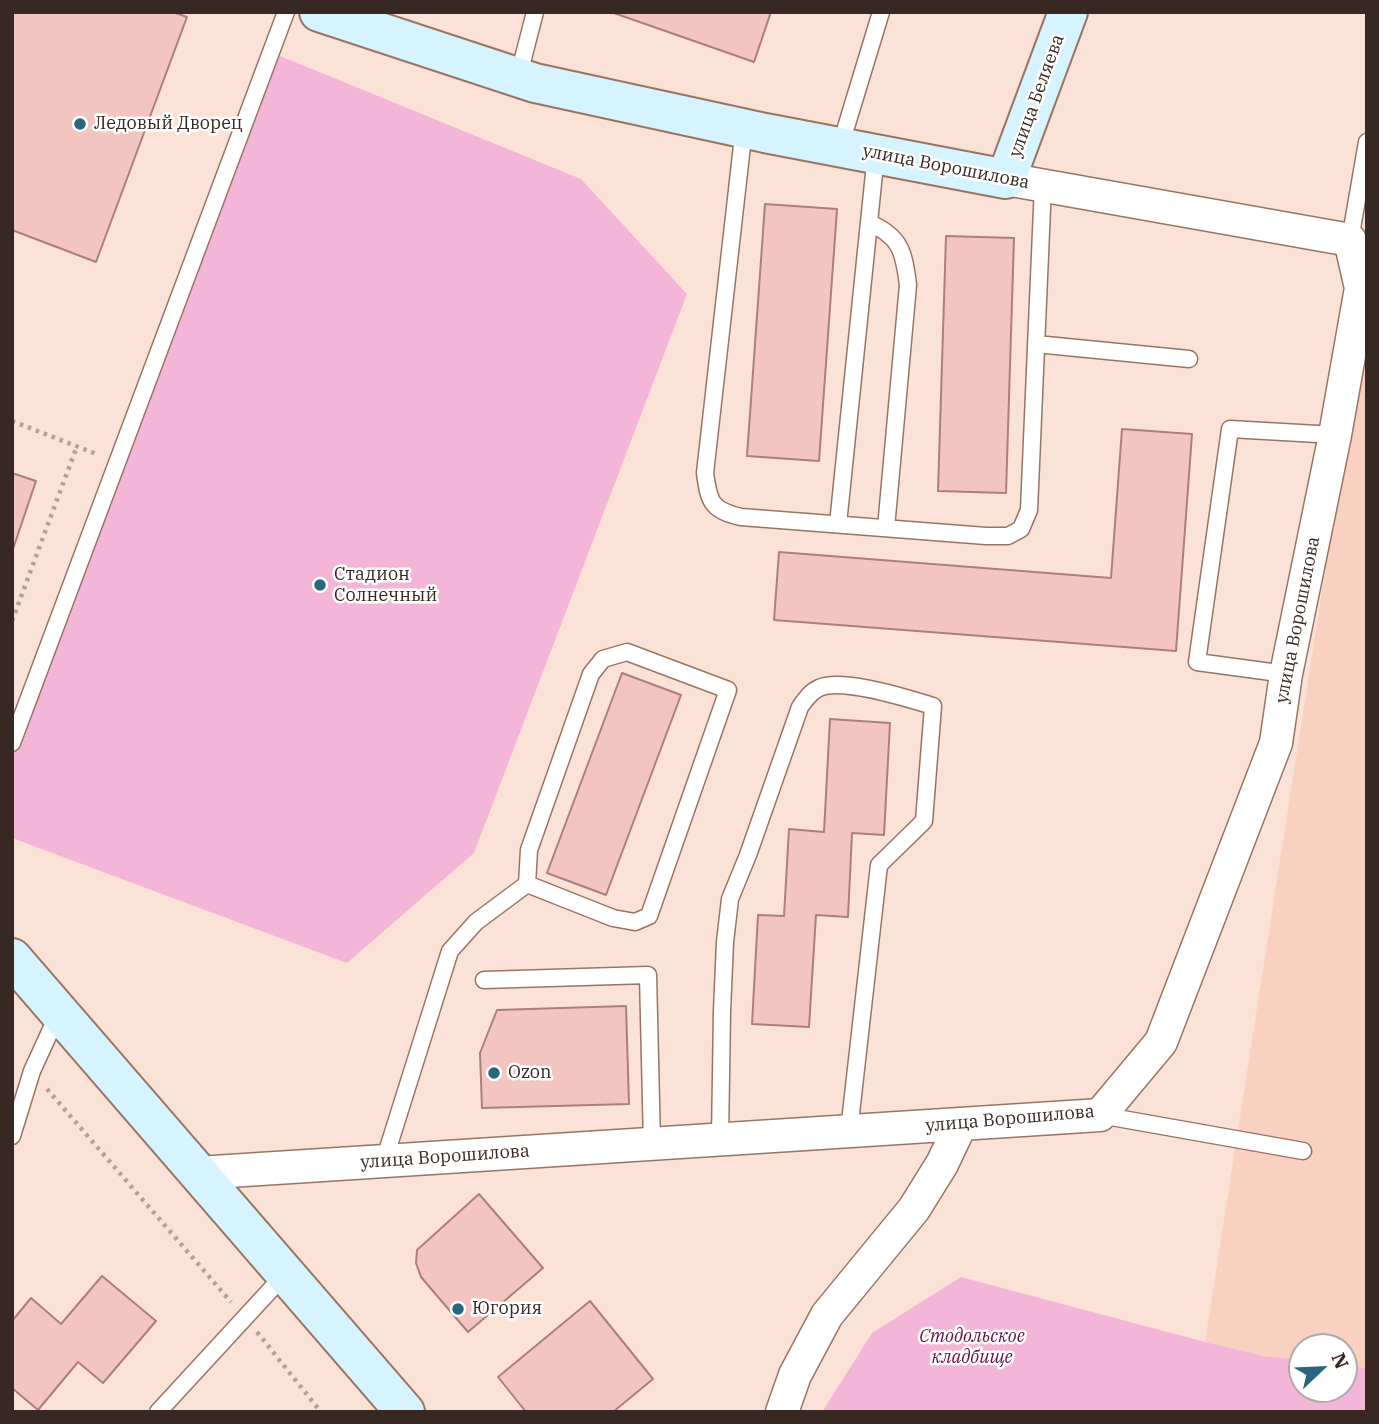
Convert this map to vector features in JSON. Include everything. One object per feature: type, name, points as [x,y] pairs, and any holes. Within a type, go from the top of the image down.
[{"type":"street","name":"улица Ворошилова","points":[[198,1173],[1100,1115],[1161,1042],[1276,743],[1286,674],[1335,435],[1361,288],[1358,242],[744,128],[535,83],[319,12]]},
{"type":"street","name":"улица Беляева","points":[[1025,182],[1068,12]]},
{"type":"street","points":[[12,958],[286,1273],[394,1404]]},
{"type":"street","points":[[782,1412],[795,1375],[827,1315],[914,1209],[942,1164],[961,1124]]},
{"type":"lane","points":[[12,743],[286,12]]},
{"type":"lane","points":[[518,78],[536,12]]},
{"type":"lane","points":[[838,524],[869,223],[858,150],[881,12]]},
{"type":"lane","points":[[744,128],[705,473],[709,500],[722,513],[741,517],[986,536],[1008,536],[1021,529],[1029,510],[1036,344],[1025,182]]},
{"type":"lane","points":[[1358,242],[1367,142]]},
{"type":"lane","points":[[869,223],[897,242],[904,259],[908,285],[886,528]]},
{"type":"lane","points":[[1036,344],[1189,359]]},
{"type":"lane","points":[[1286,674],[1197,662],[1230,429],[1335,435]]},
{"type":"lane","points":[[384,1161],[450,951],[476,922],[527,884],[529,850],[591,674],[603,659],[627,652],[728,690],[649,916],[635,922],[613,918],[527,884]]},
{"type":"lane","points":[[720,1139],[723,997],[730,899],[800,707],[821,687],[834,685],[866,688],[933,706],[924,821],[879,865],[849,1131]]},
{"type":"lane","points":[[484,979],[648,975],[652,1144]]},
{"type":"lane","points":[[12,1136],[32,1071],[59,1012]]},
{"type":"lane","points":[[1100,1115],[1303,1152]]},
{"type":"lane","points":[[158,1412],[286,1273]]},
{"type":"path","points":[[12,421],[77,446],[12,621]]},
{"type":"path","points":[[32,1071],[245,1317],[321,1412]]},
{"type":"shaded area","points":[[1367,302],[1367,1368],[1358,1367],[1358,1333],[1288,1333],[1288,1359],[1264,1356],[1205,1342]]},
{"type":"green space","name":"Стадион Солнечный","points":[[263,49],[581,179],[687,294],[474,853],[347,963],[12,838],[12,721]]},
{"type":"green space","name":"Стодольское кладбище","points":[[961,1277],[1205,1342],[1264,1356],[1288,1359],[1288,1403],[1358,1403],[1358,1367],[1367,1368],[1367,1412],[822,1412],[872,1333]]},
{"type":"building","name":"Ледовый Дворец","points":[[12,12],[173,12],[187,17],[96,262],[12,230]]},
{"type":"building","points":[[611,12],[771,12],[754,62]]},
{"type":"building","points":[[765,204],[837,209],[819,461],[747,456]]},
{"type":"building","points":[[946,236],[1014,238],[1006,493],[938,491]]},
{"type":"building","points":[[1122,429],[1192,434],[1176,651],[774,620],[779,552],[1111,578]]},
{"type":"building","points":[[12,473],[36,481],[12,552]]},
{"type":"building","points":[[622,673],[681,695],[606,895],[547,873]]},
{"type":"building","points":[[830,719],[890,723],[884,835],[852,833],[848,917],[816,915],[809,1027],[752,1024],[758,915],[784,916],[789,829],[824,832]]},
{"type":"building","points":[[626,1006],[629,1104],[482,1108],[480,1053],[497,1010]]},
{"type":"building","points":[[479,1194],[543,1268],[468,1332],[421,1277],[416,1263],[417,1250]]},
{"type":"building","points":[[102,1276],[156,1321],[103,1383],[78,1362],[38,1410],[12,1388],[12,1321],[31,1298],[61,1324]]},
{"type":"building","points":[[590,1301],[653,1379],[613,1412],[526,1412],[498,1377]]},
{"type":"place","name":"Ледовый Дворец","points":[[80,124]]},
{"type":"place","name":"Стадион Солнечный","points":[[320,585]]},
{"type":"place","name":"Ozon","points":[[494,1073]]},
{"type":"place","name":"Югория","points":[[458,1309]]}]
